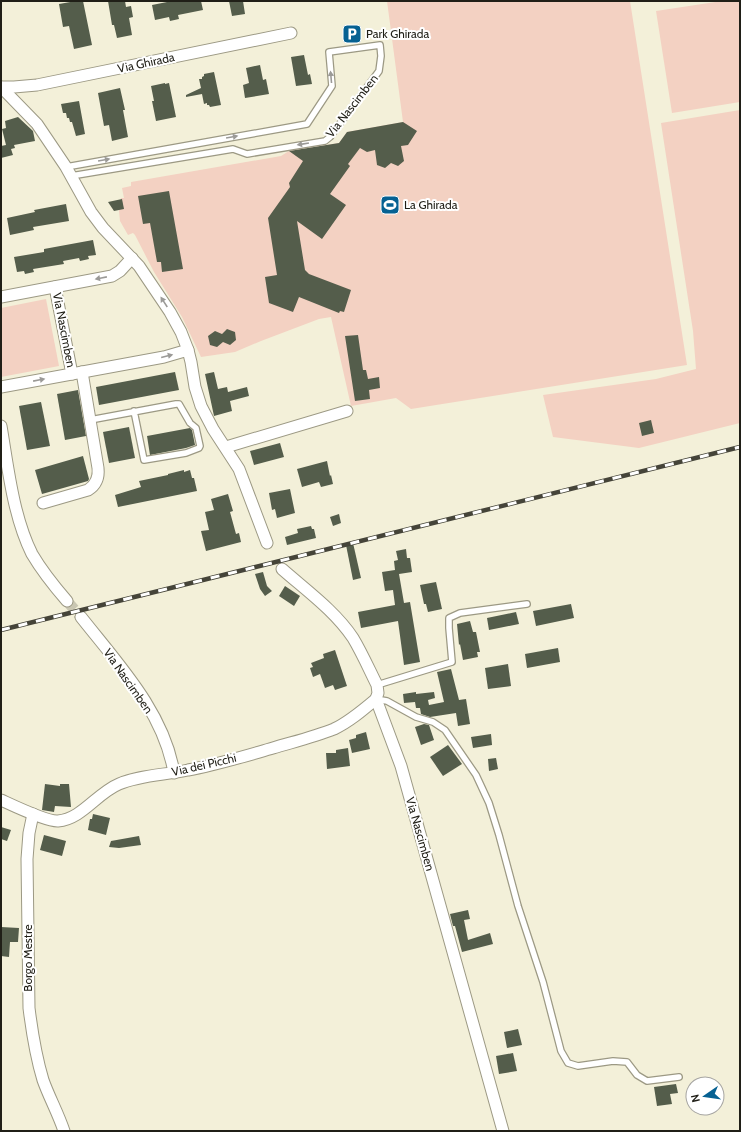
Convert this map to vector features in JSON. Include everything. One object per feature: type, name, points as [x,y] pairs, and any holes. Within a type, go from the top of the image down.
[{"type":"street","name":"Via Ghirada","points":[[1,87],[37,85],[291,33]]},
{"type":"street","points":[[1,87],[37,124],[69,172],[91,212],[103,228],[146,274],[170,312],[181,332],[188,350],[195,387],[201,406],[213,429],[226,447],[244,482],[267,543]]},
{"type":"street","name":"Via Nascimben","points":[[1,297],[112,276],[120,271],[132,258]]},
{"type":"street","name":"Via Nascimben","points":[[43,503],[83,492],[93,486],[96,482],[98,468],[90,420],[55,287]]},
{"type":"street","name":"Via Nascimben","points":[[1,387],[169,356],[188,350]]},
{"type":"street","points":[[226,447],[347,411]]},
{"type":"street","points":[[1,426],[14,499],[26,540],[41,569],[67,601]]},
{"type":"street","points":[[282,569],[324,604],[339,620],[353,638],[377,685]]},
{"type":"street","name":"Via Nascimben","points":[[81,617],[121,667],[146,703],[166,740],[170,751],[174,773]]},
{"type":"street","name":"Via Nascimben","points":[[377,685],[378,693],[376,699],[401,766],[503,1131]]},
{"type":"street","name":"Via dei Picchi","points":[[33,814],[56,822],[66,820],[76,815],[102,794],[118,784],[230,760],[312,737],[335,728],[357,714],[376,699]]},
{"type":"street","points":[[1,800],[33,814]]},
{"type":"street","name":"Borgo Mestre","points":[[33,814],[29,833],[27,859],[29,1008],[32,1032],[43,1079],[64,1131]]},
{"type":"lane","name":"Via Nascimben","points":[[380,45],[381,56],[379,71],[330,137],[325,141],[247,154],[233,150],[69,172],[307,124],[332,86],[329,52],[380,45]]},
{"type":"lane","points":[[90,420],[134,411],[179,404],[182,406],[190,423],[196,428],[200,446],[199,448],[144,460],[134,411]]},
{"type":"lane","points":[[377,685],[452,662],[449,618],[460,613],[527,604]]},
{"type":"lane","points":[[376,699],[387,701],[416,717],[433,722],[445,730],[476,775],[489,803],[518,906],[543,982],[561,1051],[568,1063],[578,1066],[613,1061],[627,1062],[637,1075],[647,1081],[679,1077]]},
{"type":"shaded area","name":"La Ghirada","points":[[387,1],[630,1],[687,365],[411,409],[396,398],[351,406],[331,317],[319,319],[235,352],[201,357],[182,317],[154,272],[135,235],[133,233],[128,235],[120,221],[119,211],[121,198],[124,198],[122,188],[131,186],[131,182],[281,156],[289,151],[339,143],[347,132],[403,122]]},
{"type":"shaded area","points":[[722,1],[740,1],[740,102],[672,113],[656,11]]},
{"type":"shaded area","points":[[740,110],[740,423],[639,448],[553,437],[543,395],[656,379],[696,369],[693,331],[661,123]]},
{"type":"shaded area","points":[[46,299],[59,366],[1,377],[1,308]]},
{"type":"building","points":[[83,1],[92,45],[74,49],[69,26],[63,27],[59,4]]},
{"type":"building","points":[[108,1],[125,1],[126,7],[131,6],[133,17],[129,18],[132,35],[117,38],[114,25],[112,25]]},
{"type":"building","points":[[172,1],[201,1],[203,10],[178,15],[179,19],[170,21],[169,17],[155,20],[152,5]]},
{"type":"building","points":[[229,1],[243,1],[245,14],[232,16]]},
{"type":"building","points":[[304,55],[308,75],[310,74],[312,84],[296,86],[291,57]]},
{"type":"building","points":[[260,65],[263,80],[266,79],[269,94],[245,98],[243,85],[249,83],[246,68]]},
{"type":"building","points":[[214,72],[221,105],[210,107],[207,103],[204,104],[202,94],[186,97],[186,95],[201,88],[199,79],[202,79],[204,74]]},
{"type":"building","points":[[169,83],[176,117],[156,121],[151,86]]},
{"type":"building","points":[[120,88],[125,110],[123,110],[128,137],[112,141],[109,125],[104,126],[98,93]]},
{"type":"building","points":[[79,101],[85,134],[76,136],[72,122],[70,122],[69,118],[67,118],[66,113],[63,113],[61,104]]},
{"type":"building","points":[[18,117],[33,131],[35,141],[14,145],[15,148],[11,149],[13,155],[1,158],[1,146],[6,145],[2,129],[6,128],[5,121]]},
{"type":"building","points":[[403,122],[417,131],[408,145],[401,146],[404,161],[398,166],[391,163],[385,168],[377,165],[375,150],[367,152],[360,148],[348,164],[350,166],[330,194],[346,205],[322,239],[297,221],[305,270],[309,274],[351,290],[344,312],[340,311],[339,313],[299,297],[293,312],[269,303],[265,277],[277,275],[268,218],[290,187],[289,183],[303,161],[289,151],[339,143],[347,132]]},
{"type":"building","points":[[169,191],[183,269],[162,272],[161,262],[157,262],[150,223],[143,224],[138,196]]},
{"type":"building","points":[[122,199],[124,209],[114,211],[108,202]]},
{"type":"building","points":[[66,204],[69,221],[33,227],[34,230],[10,235],[7,218],[35,212],[34,210]]},
{"type":"building","points":[[93,240],[96,255],[88,256],[89,259],[80,261],[79,258],[63,261],[64,264],[33,269],[34,272],[25,274],[24,271],[17,272],[14,257],[44,252],[44,249]]},
{"type":"building","points":[[227,329],[235,332],[236,340],[230,345],[223,342],[217,347],[210,345],[208,336],[215,331],[222,334]]},
{"type":"building","points":[[358,335],[363,370],[366,370],[368,379],[379,377],[380,388],[369,390],[370,399],[355,401],[345,336]]},
{"type":"building","points":[[175,372],[179,390],[99,405],[96,387]]},
{"type":"building","points":[[214,372],[218,389],[227,387],[228,392],[247,387],[249,396],[230,401],[232,411],[214,416],[205,374]]},
{"type":"building","points":[[78,390],[86,436],[65,440],[57,394]]},
{"type":"building","points":[[41,402],[50,446],[27,450],[19,406]]},
{"type":"building","points":[[651,420],[654,433],[642,436],[639,423]]},
{"type":"building","points":[[129,427],[135,458],[109,463],[103,432]]},
{"type":"building","points":[[190,428],[192,430],[195,445],[150,455],[147,436]]},
{"type":"building","points":[[280,443],[284,457],[254,465],[250,451]]},
{"type":"building","points":[[83,456],[89,479],[88,481],[42,494],[35,470]]},
{"type":"building","points":[[327,461],[333,484],[321,487],[319,482],[302,487],[297,469]]},
{"type":"building","points":[[184,470],[184,472],[190,470],[192,478],[194,478],[197,491],[118,507],[115,495],[141,487],[139,481]]},
{"type":"building","points":[[290,489],[295,513],[277,518],[275,509],[272,510],[269,493]]},
{"type":"building","points":[[228,494],[233,511],[230,512],[236,534],[239,533],[241,542],[206,551],[201,531],[209,530],[205,512],[214,510],[211,499]]},
{"type":"building","points":[[339,514],[341,523],[333,526],[330,517]]},
{"type":"building","points":[[311,526],[312,529],[314,529],[316,538],[287,545],[285,537],[298,533],[297,529]]},
{"type":"building","points":[[353,543],[361,578],[353,580],[346,545]]},
{"type":"building","points":[[406,549],[407,558],[410,558],[412,572],[399,574],[404,603],[410,602],[420,662],[404,665],[398,621],[361,628],[358,612],[395,605],[393,590],[385,591],[382,572],[395,570],[394,561],[398,560],[396,551]]},
{"type":"building","points":[[263,572],[267,586],[272,591],[265,596],[260,589],[255,574]]},
{"type":"building","points":[[436,582],[442,609],[428,612],[426,604],[424,604],[420,585]]},
{"type":"building","points":[[285,586],[300,596],[294,606],[279,596]]},
{"type":"building","points":[[571,604],[574,618],[536,626],[533,611]]},
{"type":"building","points":[[516,612],[519,624],[489,630],[487,618]]},
{"type":"building","points":[[470,621],[473,632],[476,632],[480,652],[477,652],[478,657],[463,660],[460,644],[459,645],[457,624]]},
{"type":"building","points":[[558,648],[560,662],[527,668],[525,654]]},
{"type":"building","points":[[335,650],[347,686],[335,690],[333,685],[325,688],[320,674],[313,677],[310,668],[313,667],[311,663],[324,658],[323,654]]},
{"type":"building","points":[[508,664],[511,686],[488,689],[485,668]]},
{"type":"building","points":[[451,669],[459,700],[466,699],[470,724],[458,726],[456,713],[430,717],[421,714],[420,708],[416,708],[415,702],[404,703],[403,694],[416,692],[416,694],[434,692],[435,698],[428,700],[429,705],[444,702],[437,672]]},
{"type":"building","points":[[424,724],[429,725],[434,740],[421,745],[415,727]]},
{"type":"building","points":[[366,732],[370,749],[352,753],[349,740],[356,738],[356,735]]},
{"type":"building","points":[[491,734],[492,745],[473,748],[471,737]]},
{"type":"building","points":[[448,745],[462,764],[443,776],[430,757]]},
{"type":"building","points":[[348,748],[350,766],[327,769],[326,753],[336,753],[336,750]]},
{"type":"building","points":[[496,758],[498,769],[489,771],[488,759]]},
{"type":"building","points":[[45,784],[60,786],[60,784],[69,784],[71,807],[55,806],[54,812],[42,810]]},
{"type":"building","points":[[93,814],[110,818],[106,835],[88,830],[90,819],[92,819]]},
{"type":"building","points":[[1,827],[11,830],[7,841],[1,839]]},
{"type":"building","points":[[44,835],[66,841],[62,856],[40,850]]},
{"type":"building","points":[[139,836],[141,845],[119,848],[109,847],[111,841]]},
{"type":"building","points":[[468,910],[470,919],[464,920],[468,940],[490,933],[493,944],[462,952],[450,914]]},
{"type":"building","points":[[1,927],[19,928],[18,942],[10,942],[9,957],[1,956]]},
{"type":"building","points":[[518,1029],[522,1045],[507,1048],[504,1032]]},
{"type":"building","points":[[513,1053],[517,1071],[499,1074],[496,1056]]},
{"type":"building","points":[[676,1084],[678,1093],[670,1094],[672,1104],[657,1106],[654,1087]]},
{"type":"tunnel","points":[[67,601],[81,617]]},
{"type":"railway","points":[[1,630],[740,447]]},
{"type":"place","name":"Park Ghirada","points":[[352,34]]},
{"type":"place","name":"La Ghirada","points":[[390,205]]}]
